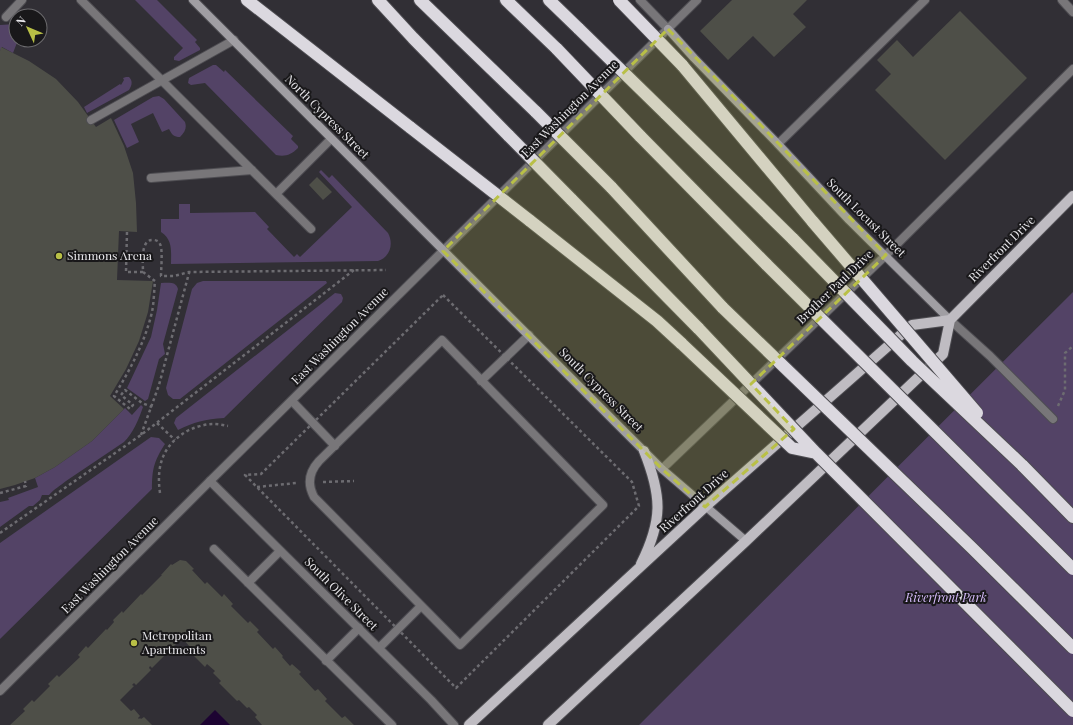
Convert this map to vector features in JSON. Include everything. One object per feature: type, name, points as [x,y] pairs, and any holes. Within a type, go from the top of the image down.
[{"type":"highway","points":[[247,0],[657,321],[792,448],[816,453]]},
{"type":"highway","points":[[378,0],[413,38],[699,329],[816,453],[1073,712]]},
{"type":"highway","points":[[420,0],[611,187],[723,308],[972,548],[1073,648]]},
{"type":"highway","points":[[506,0],[557,49],[767,265],[1073,569]]},
{"type":"highway","points":[[549,0],[793,238],[912,361],[1022,465],[1073,517]]},
{"type":"highway","points":[[619,0],[682,65],[813,222],[1022,465]]},
{"type":"main road","name":"North Cypress Street","points":[[193,0],[443,250]]},
{"type":"main road","name":"South Locust Street","points":[[668,29],[849,220],[950,320]]},
{"type":"main road","name":"Riverfront Drive","points":[[469,725],[638,571],[705,507],[912,325],[950,320],[1073,196]]},
{"type":"main road","name":"South Cypress Street","points":[[443,250],[662,469],[746,541]]},
{"type":"main road","points":[[548,725],[746,541],[943,354],[950,320]]},
{"type":"main road","points":[[638,571],[656,527],[658,500],[654,476],[644,451]]},
{"type":"street","points":[[6,17],[22,0]]},
{"type":"street","points":[[81,0],[311,229]]},
{"type":"street","points":[[640,0],[668,29]]},
{"type":"street","name":"East Washington Avenue","points":[[0,691],[443,250],[697,0]]},
{"type":"street","points":[[778,144],[925,0]]},
{"type":"street","points":[[1062,0],[1073,12]]},
{"type":"street","points":[[91,120],[234,40]]},
{"type":"street","name":"Brother Paul Drive","points":[[662,469],[886,255],[1073,69]]},
{"type":"street","points":[[276,194],[332,139]]},
{"type":"street","points":[[151,178],[252,170]]},
{"type":"street","name":"South Locust Street","points":[[950,320],[990,356],[1053,419]]},
{"type":"street","points":[[481,381],[529,335]]},
{"type":"street","points":[[442,340],[481,381],[603,505],[460,646],[314,497],[311,490],[310,474],[314,467],[442,340]]},
{"type":"street","points":[[292,401],[335,446]]},
{"type":"street","name":"South Olive Street","points":[[210,481],[359,628],[454,725]]},
{"type":"street","points":[[214,549],[392,725]]},
{"type":"street","points":[[248,583],[280,550]]},
{"type":"street","points":[[379,648],[421,606]]},
{"type":"street","points":[[326,661],[359,628]]},
{"type":"path","points":[[127,232],[126,272],[143,272],[155,281],[152,312],[142,341],[130,370],[114,396],[130,409],[133,405],[121,395],[125,390],[142,403],[152,407]]},
{"type":"path","points":[[143,272],[144,246],[148,241],[153,240],[158,241],[161,246],[161,276],[174,276],[189,272],[386,270]]},
{"type":"path","points":[[0,533],[141,435],[354,270]]},
{"type":"path","points":[[141,435],[159,385],[189,272]]},
{"type":"path","points":[[443,295],[632,482],[639,506],[456,688],[245,475],[261,474],[313,424],[443,295]]},
{"type":"path","points":[[1053,419],[1065,390],[1065,353],[1073,346]]},
{"type":"path","points":[[157,423],[175,440]]},
{"type":"path","points":[[160,493],[158,477],[161,461],[169,446],[181,434],[196,427],[212,424],[228,426]]},
{"type":"path","points":[[0,493],[26,486],[25,481]]},
{"type":"highlighted area","points":[[668,29],[886,255],[751,384],[794,429],[705,507],[662,469],[443,251]]},
{"type":"green space","points":[[135,0],[157,0],[197,40],[195,42],[200,50],[179,61],[174,60],[174,57],[183,48]]},
{"type":"green space","points":[[8,24],[8,48],[15,48],[13,53],[2,47],[0,51],[0,25]]},
{"type":"green space","points":[[213,65],[216,65],[224,72],[225,70],[293,136],[291,139],[298,146],[298,148],[288,155],[276,155],[205,83],[191,85],[188,83],[189,78]]},
{"type":"green space","points":[[129,77],[132,82],[129,90],[87,113],[84,107],[120,84],[121,85],[124,80],[123,78]]},
{"type":"green space","points":[[159,96],[164,99],[185,122],[186,128],[184,132],[180,137],[176,137],[169,129],[162,132],[153,113],[131,124],[139,142],[127,148],[114,120],[153,97]]},
{"type":"green space","points":[[321,170],[329,178],[332,175],[388,233],[391,246],[388,253],[382,259],[378,261],[171,264],[170,246],[168,239],[161,232],[161,219],[179,219],[179,204],[190,204],[190,213],[255,212],[269,227],[267,229],[294,257],[297,254],[300,257],[352,207],[319,172]]},
{"type":"green space","points":[[203,281],[326,281],[327,283],[180,399],[173,399],[168,395],[166,388],[192,289],[197,283]]},
{"type":"green space","points":[[161,283],[174,284],[178,289],[163,344],[165,354],[159,359],[148,399],[145,401],[127,388],[151,337]]},
{"type":"green space","name":"Riverfront Park","points":[[1073,292],[1073,725],[639,725]]},
{"type":"green space","points":[[335,293],[341,294],[343,298],[342,302],[224,418],[200,421],[178,430],[174,423],[176,418]]},
{"type":"green space","points":[[141,405],[143,407],[138,421],[124,442],[66,481],[49,495],[42,495],[40,500],[33,506],[29,506],[0,527],[0,502],[9,500],[8,498],[38,487],[35,478],[55,467],[92,441],[125,408],[132,415]]},
{"type":"green space","points":[[151,437],[159,438],[165,444],[154,465],[152,489],[0,639],[0,543]]},
{"type":"shaded area","points":[[215,710],[230,725],[200,725]]},
{"type":"building","points":[[732,0],[807,0],[793,14],[806,27],[774,57],[753,36],[728,60],[700,31]]},
{"type":"building","points":[[960,11],[1027,78],[945,160],[875,90],[891,74],[877,60],[897,40],[913,57]]},
{"type":"building","name":"Simmons Arena","points":[[1,47],[29,61],[56,79],[78,102],[96,127],[111,118],[124,146],[133,173],[136,203],[137,232],[119,231],[117,280],[153,281],[148,312],[139,341],[126,369],[110,396],[124,409],[92,441],[55,467],[35,478],[0,489],[0,51]]},
{"type":"building","points":[[317,177],[332,192],[323,200],[309,185]]},
{"type":"building","name":"Metropolitan Apartments","points":[[180,560],[186,561],[205,584],[207,582],[222,597],[224,594],[233,604],[231,606],[248,623],[250,621],[259,630],[257,632],[273,649],[275,647],[290,666],[292,664],[301,672],[299,674],[315,691],[318,689],[327,699],[325,701],[342,718],[345,716],[354,725],[262,725],[255,717],[257,715],[249,707],[247,708],[239,700],[237,701],[219,683],[221,681],[213,673],[215,671],[207,664],[205,667],[188,650],[190,647],[182,638],[177,643],[174,642],[176,644],[168,652],[167,650],[167,653],[152,668],[150,666],[149,668],[151,670],[136,685],[134,683],[132,685],[134,686],[120,700],[131,711],[134,709],[140,716],[138,718],[139,719],[144,717],[152,725],[10,725],[25,711],[23,709],[32,700],[34,702],[50,686],[48,684],[57,675],[59,677],[80,657],[78,655],[86,646],[88,648],[106,629],[107,630],[114,622],[113,620],[122,611],[123,613],[141,594],[142,595],[171,564],[172,565]]},
{"type":"place","name":"Simmons Arena","points":[[59,256]]},
{"type":"place","name":"Metropolitan Apartments","points":[[134,643]]}]
